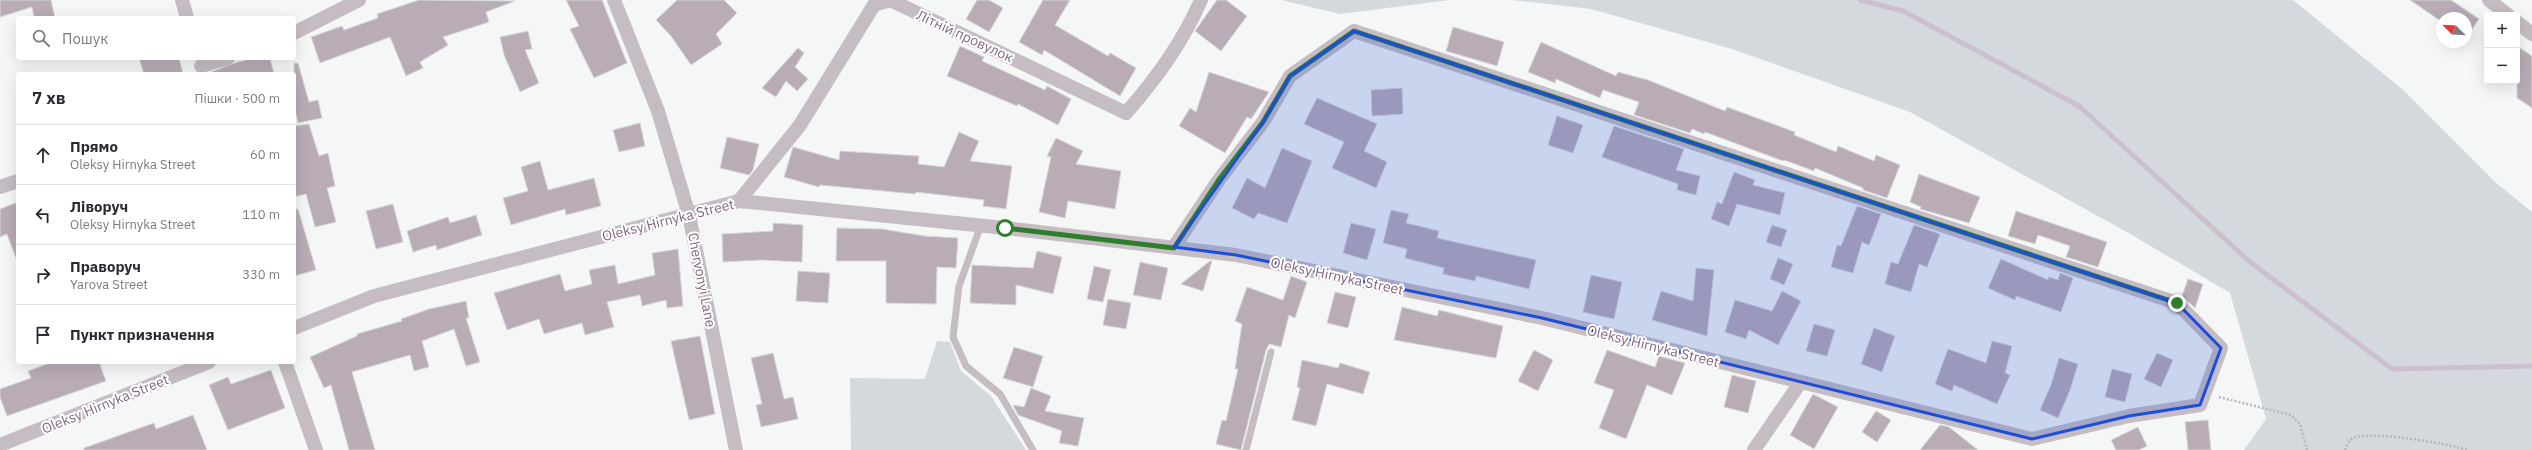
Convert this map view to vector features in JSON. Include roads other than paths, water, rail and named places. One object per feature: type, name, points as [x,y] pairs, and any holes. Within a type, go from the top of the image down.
[{"type":"street","points":[[182,0],[186,16]]},
{"type":"street","points":[[296,32],[359,0]]},
{"type":"street","name":"Chervonyi Lane","points":[[614,0],[658,111],[689,214],[736,450]]},
{"type":"street","name":"Літній провулок","points":[[739,202],[800,126],[874,5],[890,0],[1126,113],[1149,87],[1188,30],[1201,0]]},
{"type":"street","points":[[2489,0],[2504,12]]},
{"type":"street","points":[[2520,24],[2532,34]]},
{"type":"street","name":"Oleksy Hirnyka Street","points":[[296,327],[374,296],[739,202],[981,226],[1174,248],[1236,255],[1542,318],[1800,383],[2032,439],[2129,416],[2200,405],[2221,348],[2177,303],[1354,31],[1290,76],[1263,122],[1218,181],[1174,248]]},
{"type":"street","points":[[201,66],[221,60]]},
{"type":"street","points":[[0,188],[16,181]]},
{"type":"street","name":"Oleksy Hirnyka Street","points":[[0,445],[205,364]]},
{"type":"street","points":[[287,364],[316,450]]},
{"type":"street","points":[[1754,450],[1800,383]]},
{"type":"lane","points":[[981,226],[959,286],[953,337],[966,366],[1000,394],[1033,450]]},
{"type":"lane","points":[[1246,450],[1271,352]]},
{"type":"waterway","points":[[1860,0],[1903,11],[2079,106],[2250,262],[2392,369],[2532,366]]}]
